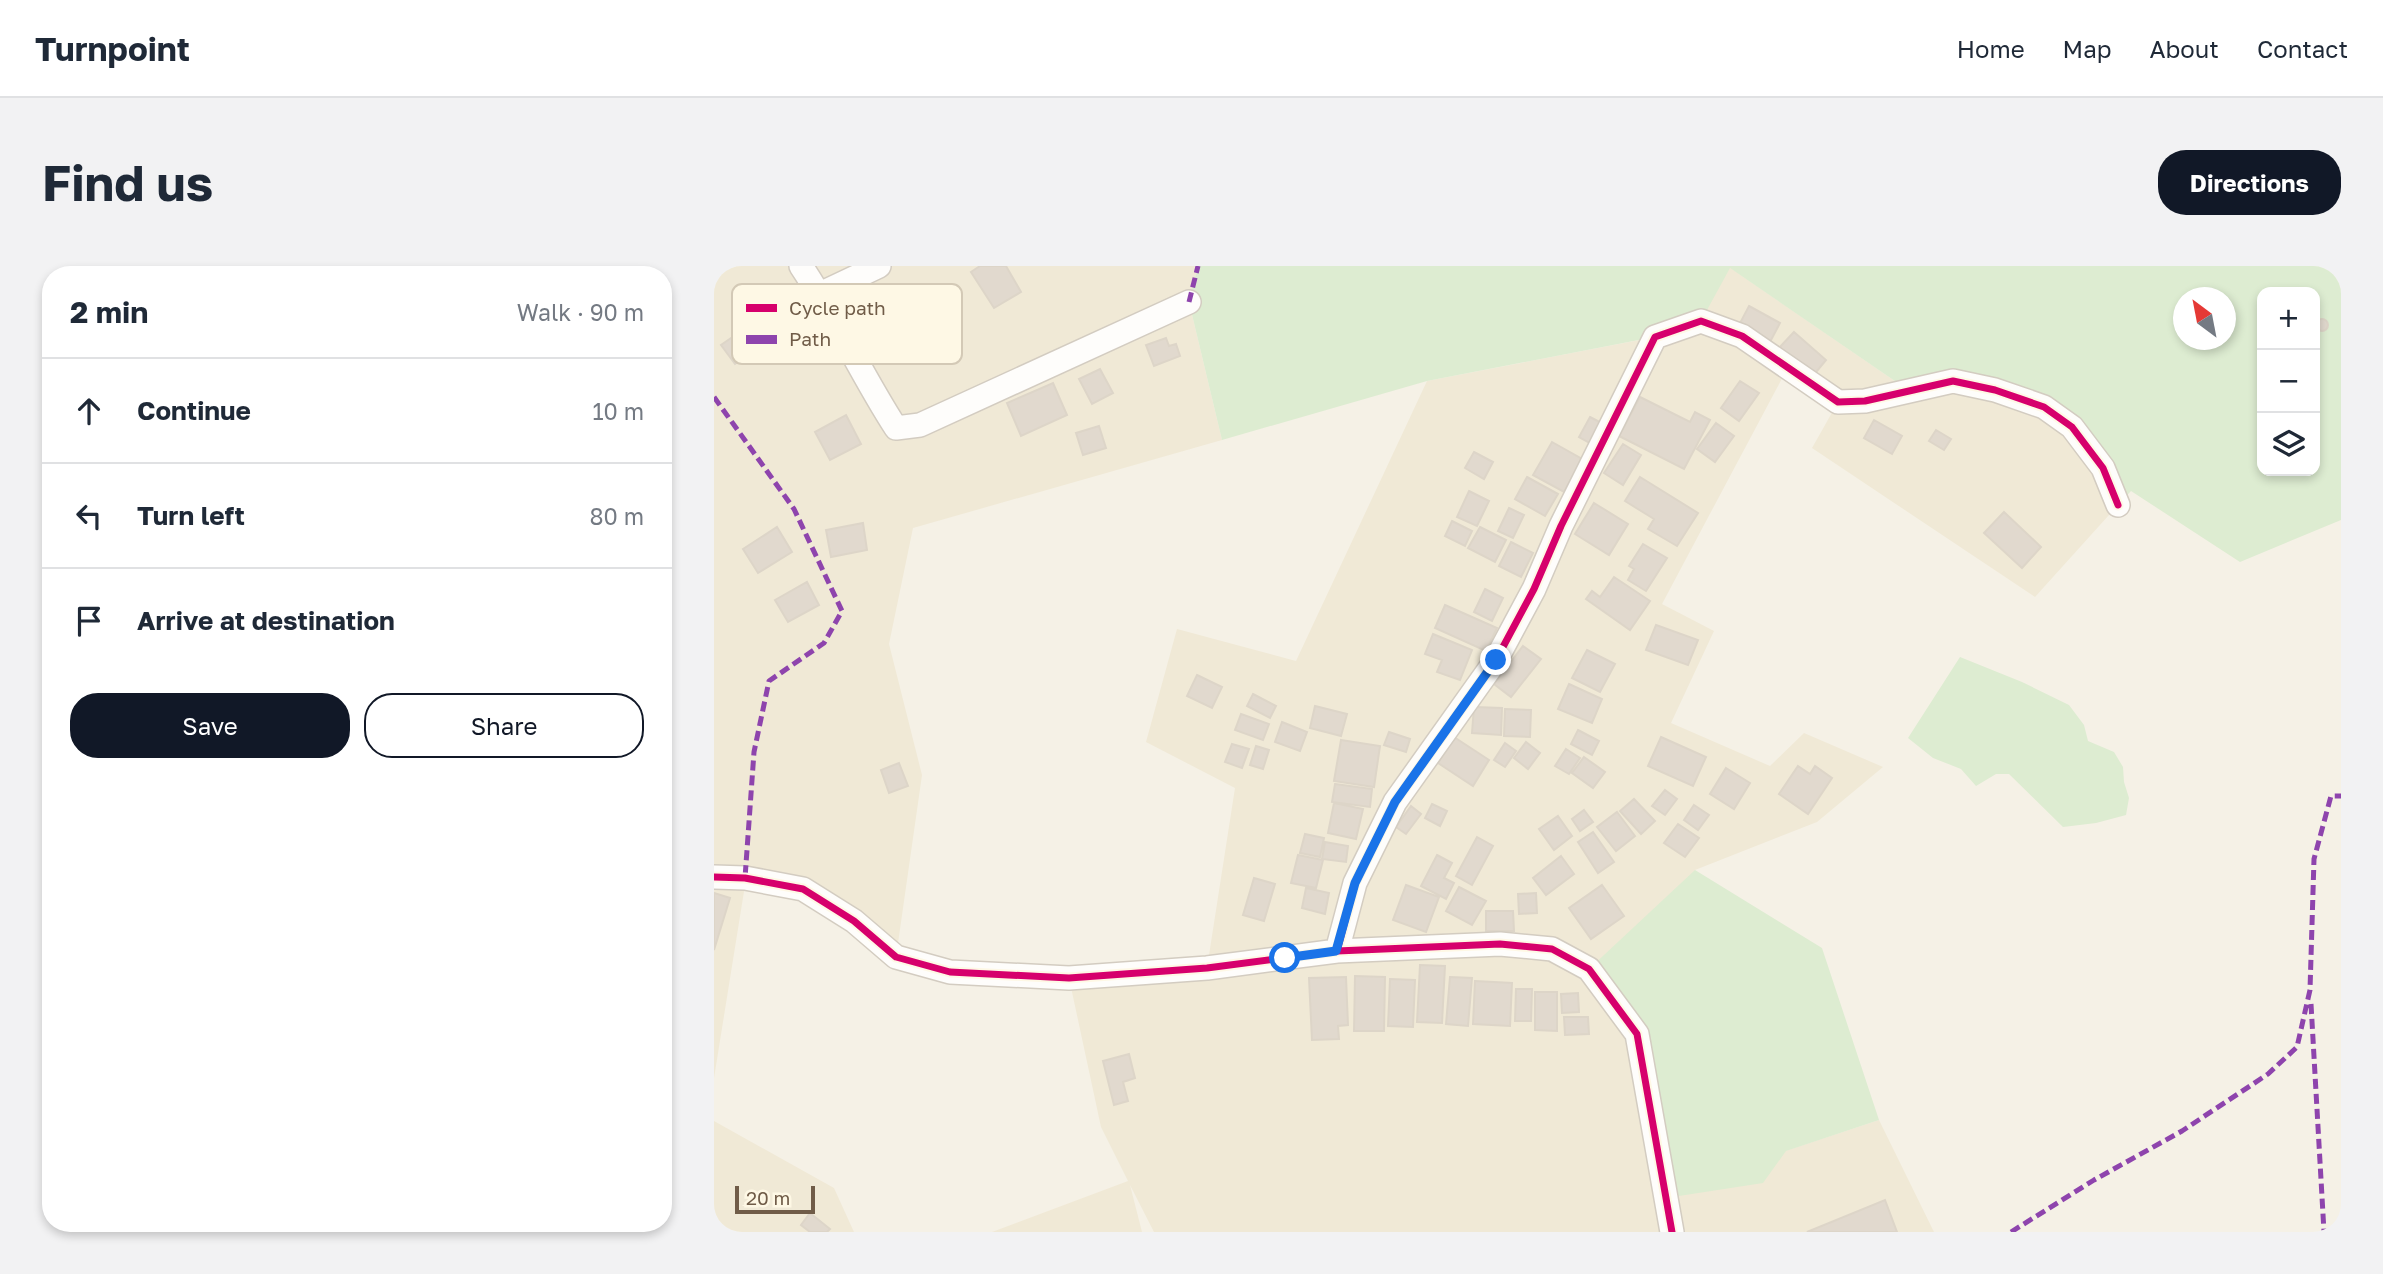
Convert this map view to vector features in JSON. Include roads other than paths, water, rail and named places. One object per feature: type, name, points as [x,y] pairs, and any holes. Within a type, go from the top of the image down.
[{"type":"street","points":[[801,266],[813,284]]},
{"type":"street","points":[[841,284],[879,266]]},
{"type":"street","points":[[857,364],[896,428],[920,425],[1189,302]]},
{"type":"street","points":[[1336,951],[1355,883],[1395,802],[1496,660],[1534,589],[1561,526],[1655,337],[1702,321],[1742,336],[1838,402],[1865,401],[1953,381],[1995,390],[2043,407],[2072,427],[2103,468],[2118,505]]},
{"type":"street","points":[[714,877],[746,878],[803,890],[854,921],[897,957],[950,972],[1069,978],[1207,968],[1336,951],[1500,944],[1552,949],[1589,969],[1637,1034],[1672,1232]]}]
